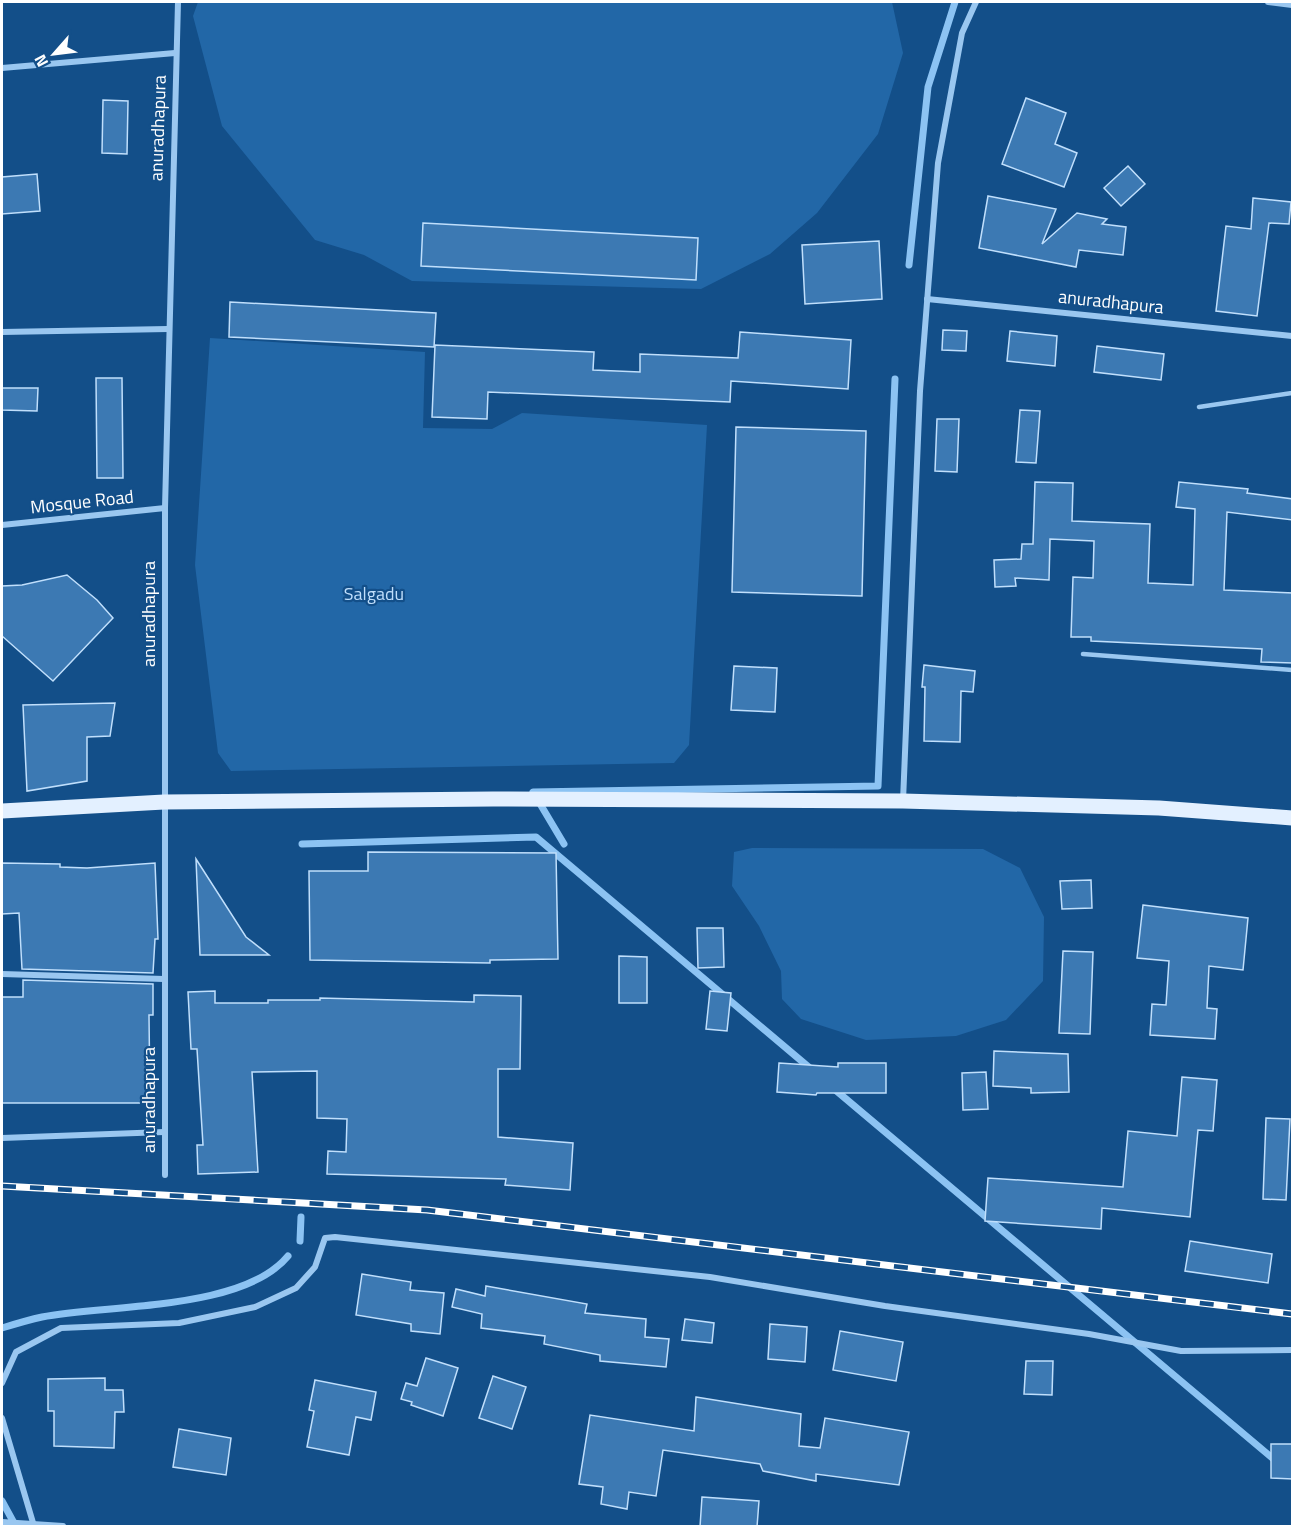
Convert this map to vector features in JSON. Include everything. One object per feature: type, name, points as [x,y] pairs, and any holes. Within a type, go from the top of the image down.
[{"type":"main road","points":[[2,811],[164,802],[493,799],[903,801],[1159,808],[1293,818]]},
{"type":"street","name":"anuradhapura","points":[[165,1175],[165,508],[178,2]]},
{"type":"street","points":[[903,801],[920,391],[938,162],[962,33],[976,2]]},
{"type":"street","points":[[1268,2],[1293,5]]},
{"type":"street","name":"anuradhapura","points":[[2,68],[175,53]]},
{"type":"street","name":"anuradhapura","points":[[927,298],[1293,336]]},
{"type":"street","points":[[2,332],[168,329]]},
{"type":"street","name":"Mosque Road","points":[[2,525],[165,508]]},
{"type":"street","points":[[2,974],[164,979]]},
{"type":"street","points":[[2,1138],[164,1132]]},
{"type":"street","points":[[2,1383],[16,1352],[61,1328],[179,1323],[255,1307],[296,1288],[315,1267],[325,1238],[710,1277],[885,1306],[1089,1334],[1181,1351],[1293,1350]]},
{"type":"street","points":[[2,1418],[33,1525]]},
{"type":"street","points":[[2,1522],[63,1527]]},
{"type":"lane","points":[[1199,407],[1293,393]]},
{"type":"lane","points":[[1083,654],[1293,670]]},
{"type":"green space","points":[[198,2],[892,2],[903,53],[878,134],[817,213],[770,254],[701,289],[412,281],[364,255],[315,240],[222,126],[193,16]]},
{"type":"green space","name":"Salgadu","points":[[210,338],[425,352],[423,428],[492,429],[522,413],[707,425],[689,745],[674,763],[231,771],[218,753],[195,565]]},
{"type":"green space","points":[[752,848],[983,849],[1020,868],[1044,917],[1043,981],[1006,1020],[956,1036],[866,1040],[801,1019],[782,999],[781,971],[759,926],[732,886],[734,852]]},
{"type":"building","points":[[1026,98],[1066,113],[1055,144],[1077,153],[1064,187],[1002,164]]},
{"type":"building","points":[[103,100],[128,101],[127,154],[102,153]]},
{"type":"building","points":[[1128,166],[1145,184],[1121,206],[1104,188]]},
{"type":"building","points":[[37,174],[40,211],[2,214],[2,177]]},
{"type":"building","points":[[988,196],[1056,209],[1042,244],[1077,213],[1107,219],[1102,224],[1126,227],[1123,255],[1079,250],[1076,267],[979,248]]},
{"type":"building","points":[[1253,198],[1291,202],[1289,224],[1269,223],[1257,316],[1216,311],[1226,226],[1251,229]]},
{"type":"building","points":[[423,223],[698,238],[696,280],[421,266]]},
{"type":"building","points":[[879,241],[882,299],[805,304],[802,245]]},
{"type":"building","points":[[230,302],[436,313],[434,347],[229,337]]},
{"type":"building","points":[[943,330],[967,331],[966,351],[942,350]]},
{"type":"building","points":[[1010,331],[1057,336],[1055,366],[1007,361]]},
{"type":"building","points":[[740,332],[851,340],[848,389],[731,381],[730,402],[488,392],[487,419],[432,417],[435,345],[594,352],[593,370],[640,372],[640,354],[738,358]]},
{"type":"building","points":[[1097,346],[1164,354],[1161,380],[1094,372]]},
{"type":"building","points":[[96,378],[122,378],[123,478],[97,478]]},
{"type":"building","points":[[2,388],[38,388],[37,411],[2,410]]},
{"type":"building","points":[[1020,410],[1040,411],[1036,463],[1016,462]]},
{"type":"building","points":[[937,419],[959,419],[957,472],[935,471]]},
{"type":"building","points":[[736,427],[866,431],[862,596],[732,592]]},
{"type":"building","points":[[1035,482],[1073,483],[1072,521],[1150,524],[1148,583],[1193,585],[1195,509],[1176,507],[1179,482],[1248,489],[1247,493],[1293,499],[1293,520],[1227,512],[1224,590],[1293,593],[1293,663],[1261,662],[1262,649],[1091,641],[1091,637],[1071,637],[1073,577],[1093,578],[1094,541],[1050,539],[1049,580],[1015,578],[1016,586],[995,587],[994,560],[1021,559],[1022,544],[1033,544]]},
{"type":"building","points":[[67,575],[97,600],[113,618],[53,681],[2,636],[2,586],[22,585]]},
{"type":"building","points":[[924,665],[975,671],[973,692],[961,691],[960,742],[924,741],[925,687],[922,687]]},
{"type":"building","points":[[734,666],[777,668],[775,712],[731,710]]},
{"type":"building","points":[[115,703],[110,736],[87,737],[87,781],[27,791],[23,705]]},
{"type":"building","points":[[368,852],[556,853],[558,959],[490,960],[490,963],[310,960],[309,871],[368,871]]},
{"type":"building","points":[[196,859],[246,937],[269,955],[200,955]]},
{"type":"building","points":[[2,863],[60,864],[60,867],[87,868],[155,863],[158,939],[155,939],[153,973],[22,969],[19,913],[2,914]]},
{"type":"building","points":[[1091,880],[1092,908],[1062,909],[1060,881]]},
{"type":"building","points":[[1143,905],[1248,918],[1243,970],[1209,966],[1207,1008],[1217,1009],[1215,1039],[1150,1035],[1152,1004],[1166,1005],[1169,961],[1137,958]]},
{"type":"building","points":[[697,928],[723,928],[724,967],[698,968]]},
{"type":"building","points":[[1063,951],[1093,952],[1090,1034],[1059,1033]]},
{"type":"building","points":[[619,956],[647,957],[647,1003],[619,1003]]},
{"type":"building","points":[[23,980],[153,984],[153,1015],[149,1015],[150,1103],[2,1103],[2,997],[23,997]]},
{"type":"building","points":[[215,991],[215,1003],[268,1003],[268,1000],[320,1000],[320,998],[474,1002],[474,995],[521,996],[520,1069],[498,1069],[498,1137],[573,1143],[570,1190],[505,1185],[506,1179],[327,1174],[328,1151],[346,1152],[347,1119],[317,1118],[317,1071],[252,1072],[258,1172],[198,1174],[197,1145],[203,1145],[197,1049],[191,1049],[188,992]]},
{"type":"building","points":[[710,991],[731,993],[727,1031],[706,1029]]},
{"type":"building","points":[[994,1051],[1068,1054],[1069,1092],[1031,1093],[1031,1088],[993,1086]]},
{"type":"building","points":[[779,1063],[838,1067],[838,1063],[886,1063],[886,1093],[817,1093],[816,1095],[777,1092]]},
{"type":"building","points":[[986,1072],[988,1109],[963,1110],[962,1073]]},
{"type":"building","points":[[1182,1077],[1217,1080],[1213,1131],[1198,1130],[1190,1217],[1102,1208],[1101,1229],[985,1221],[988,1178],[1123,1187],[1128,1131],[1177,1136]]},
{"type":"building","points":[[1266,1118],[1290,1119],[1286,1200],[1263,1199]]},
{"type":"building","points":[[1190,1241],[1272,1254],[1268,1283],[1185,1271]]},
{"type":"building","points":[[362,1274],[411,1282],[410,1290],[444,1293],[440,1334],[411,1331],[411,1324],[356,1315]]},
{"type":"building","points":[[486,1286],[587,1304],[585,1313],[646,1319],[645,1337],[669,1339],[666,1367],[600,1361],[600,1355],[544,1344],[545,1336],[481,1328],[482,1314],[452,1307],[456,1289],[485,1296]]},
{"type":"building","points":[[685,1319],[714,1323],[712,1343],[682,1340]]},
{"type":"building","points":[[770,1324],[807,1327],[805,1362],[768,1359]]},
{"type":"building","points":[[840,1331],[903,1342],[896,1381],[833,1370]]},
{"type":"building","points":[[426,1358],[458,1368],[443,1416],[411,1405],[412,1402],[401,1399],[406,1383],[417,1386]]},
{"type":"building","points":[[1026,1361],[1053,1361],[1052,1395],[1024,1394]]},
{"type":"building","points":[[493,1376],[526,1387],[512,1429],[479,1418]]},
{"type":"building","points":[[105,1378],[105,1390],[123,1390],[124,1412],[115,1412],[114,1448],[54,1446],[54,1411],[48,1411],[48,1379]]},
{"type":"building","points":[[315,1380],[376,1392],[371,1420],[356,1417],[349,1455],[307,1447],[314,1411],[309,1410]]},
{"type":"building","points":[[696,1397],[801,1414],[799,1446],[820,1448],[825,1418],[909,1432],[899,1485],[816,1474],[816,1481],[763,1471],[760,1464],[663,1450],[656,1496],[629,1492],[627,1509],[601,1504],[603,1487],[579,1484],[590,1415],[694,1431]]},
{"type":"building","points":[[179,1429],[231,1438],[226,1475],[173,1467]]},
{"type":"building","points":[[1271,1444],[1293,1444],[1293,1479],[1271,1478]]},
{"type":"building","points":[[702,1497],[759,1501],[757,1527],[700,1527]]},
{"type":"waterway","points":[[909,265],[928,87],[955,2]]},
{"type":"waterway","points":[[564,844],[533,792],[878,786],[895,379]]},
{"type":"waterway","points":[[302,844],[536,837],[811,1069]]},
{"type":"waterway","points":[[833,1088],[1277,1462]]},
{"type":"waterway","points":[[300,1241],[301,1217]]},
{"type":"waterway","points":[[2,1328],[42,1317],[208,1296],[240,1287],[267,1274],[288,1256]]},
{"type":"waterway","points":[[2,1501],[14,1523],[10,1526]]},
{"type":"railway","points":[[2,1186],[427,1210],[1292,1314]]}]
